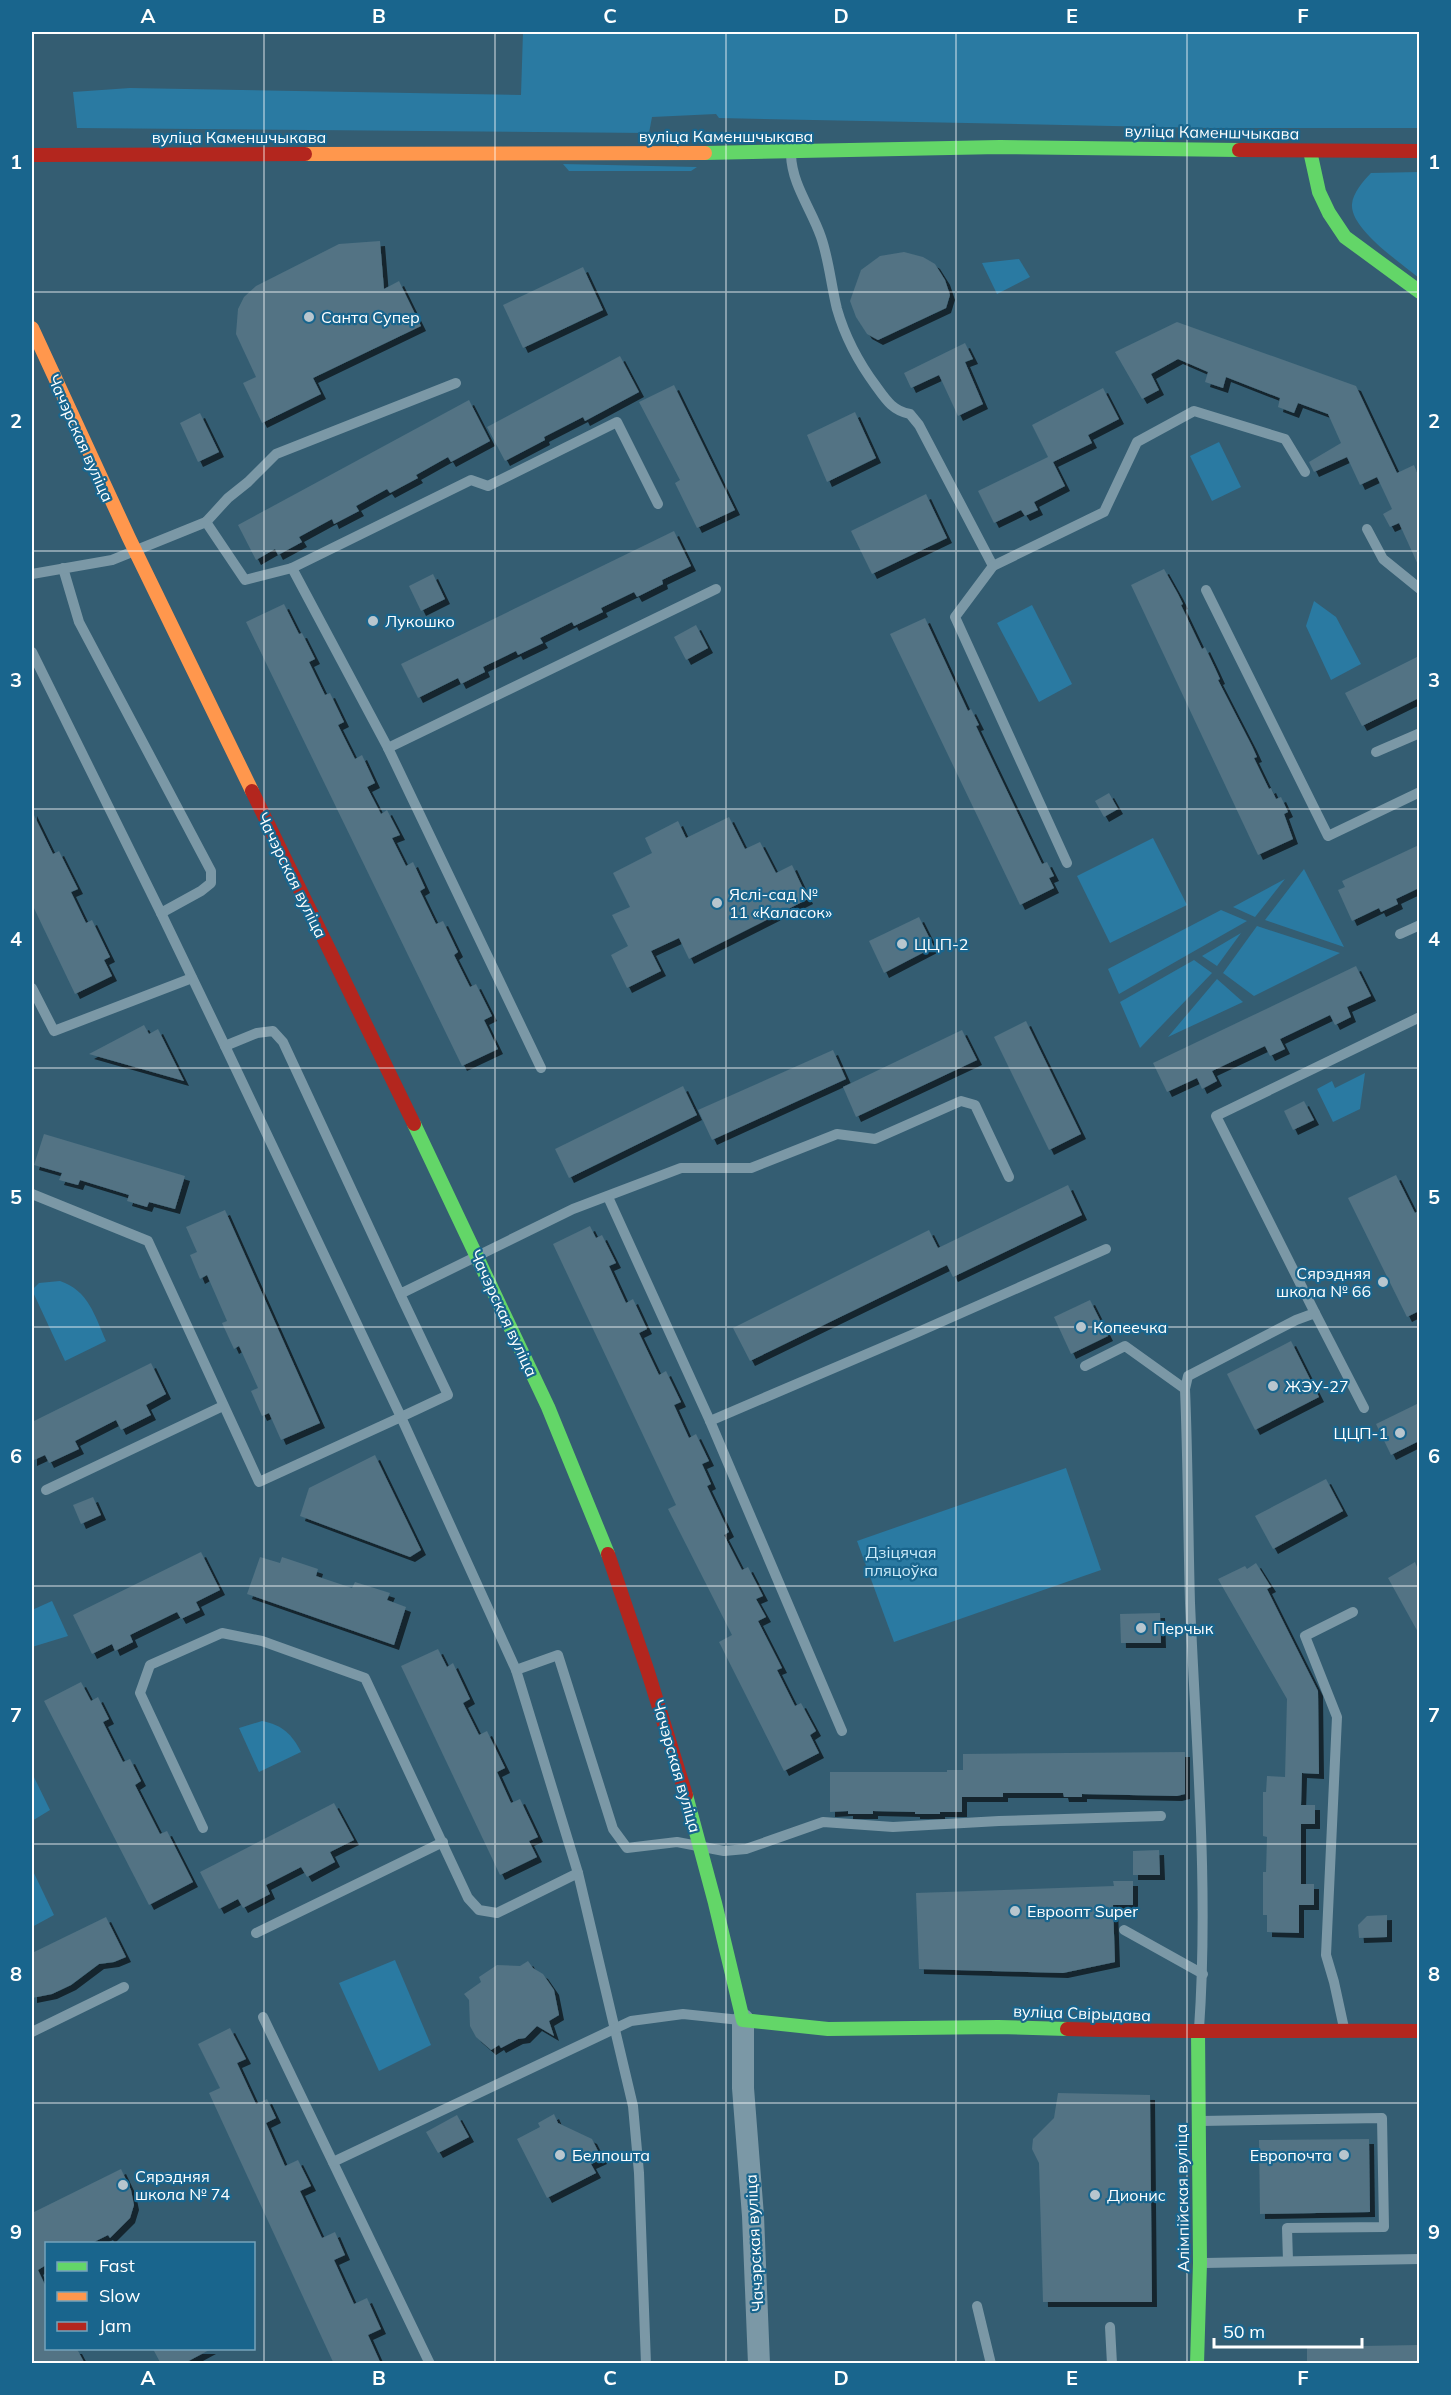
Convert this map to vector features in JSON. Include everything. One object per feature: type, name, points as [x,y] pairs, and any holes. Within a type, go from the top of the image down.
[{"type":"main road","name":"вуліца Каменшчыкава","points":[[32,155],[791,153],[1000,147],[1419,151]]},
{"type":"main road","points":[[1310,151],[1319,192],[1329,213],[1345,237],[1419,292]]},
{"type":"main road","name":"Чачэрская вуліца","points":[[32,328],[134,552],[478,1256],[566,1449],[609,1556],[660,1705],[743,2020]]},
{"type":"main road","name":"вуліца Свірыдава","points":[[743,2020],[828,2029],[998,2027],[1198,2032],[1235,2030],[1419,2031]]},
{"type":"main road","name":"Алімпійская вуліца","points":[[1197,2364],[1200,2263],[1198,2032]]},
{"type":"street","name":"Чачэрская вуліца","points":[[743,2020],[743,2088],[753,2216],[759,2364]]},
{"type":"lane","points":[[791,153],[792,166],[800,192],[821,237],[837,309],[847,337],[858,359],[891,406],[900,412],[910,414],[919,425],[993,566]]},
{"type":"lane","points":[[32,574],[112,560],[206,522],[228,498],[276,454],[456,383]]},
{"type":"lane","points":[[1067,863],[955,617],[993,566],[1104,512],[1137,442],[1194,411],[1285,439],[1305,472]]},
{"type":"lane","points":[[206,522],[245,580],[282,572],[471,480],[488,486],[617,422],[658,504]]},
{"type":"lane","points":[[1367,529],[1383,559],[1419,589]]},
{"type":"lane","points":[[63,568],[79,622],[212,871],[211,884],[161,913]]},
{"type":"lane","points":[[292,568],[388,748],[542,1068]]},
{"type":"lane","points":[[388,748],[716,589]]},
{"type":"lane","points":[[1206,590],[1328,836],[1419,792]]},
{"type":"lane","points":[[32,652],[225,1046],[401,1417],[516,1670],[578,1873],[634,2117],[646,2364]]},
{"type":"lane","points":[[1376,752],[1419,733]]},
{"type":"lane","points":[[1400,934],[1419,925]]},
{"type":"lane","points":[[32,988],[54,1031],[192,978]]},
{"type":"lane","points":[[1365,1408],[1216,1116],[1419,1017]]},
{"type":"lane","points":[[32,1194],[148,1241],[259,1482],[448,1395],[283,1042],[273,1031],[257,1033],[225,1046]]},
{"type":"lane","points":[[400,1294],[573,1209],[681,1168],[751,1168],[837,1134],[875,1139],[961,1101],[975,1105],[1009,1177]]},
{"type":"lane","points":[[608,1197],[710,1421],[842,1731]]},
{"type":"lane","points":[[710,1421],[1106,1249]]},
{"type":"lane","points":[[1198,2032],[1203,1974],[1200,1774],[1190,1602],[1185,1389],[1188,1376],[1296,1320],[1316,1313]]},
{"type":"lane","points":[[1085,1366],[1125,1346],[1185,1389]]},
{"type":"lane","points":[[46,1490],[223,1406]]},
{"type":"lane","points":[[1344,2031],[1326,1955],[1337,1717],[1305,1636],[1353,1612]]},
{"type":"lane","points":[[203,1828],[140,1693],[150,1665],[222,1634],[262,1641],[365,1677],[468,1898],[479,1910],[497,1913],[578,1873]]},
{"type":"lane","points":[[516,1670],[558,1655],[613,1829],[627,1848],[677,1842],[724,1851],[746,1849],[823,1822],[893,1827],[1161,1816]]},
{"type":"lane","points":[[256,1933],[443,1842]]},
{"type":"lane","points":[[1124,1930],[1203,1974]]},
{"type":"lane","points":[[32,2032],[124,1986]]},
{"type":"lane","points":[[333,2163],[631,2021],[683,2014],[743,2020]]},
{"type":"lane","points":[[263,2017],[430,2364]]},
{"type":"lane","points":[[1198,2121],[1382,2118],[1384,2227],[1287,2228],[1288,2261]]},
{"type":"lane","points":[[1200,2263],[1419,2259]]},
{"type":"lane","points":[[977,2306],[991,2364]]},
{"type":"lane","points":[[1110,2327],[1112,2364]]},
{"type":"green space","points":[[523,32],[1419,32],[1419,128],[1208,128],[719,118],[716,114],[652,117],[649,133],[77,128],[73,92],[130,88],[521,95]]},
{"type":"green space","points":[[563,164],[697,167],[691,171],[569,171]]},
{"type":"green space","points":[[1419,172],[1419,278],[1389,255],[1368,234],[1359,224],[1352,204],[1356,191],[1371,173]]},
{"type":"green space","points":[[1019,259],[1030,277],[997,294],[982,263]]},
{"type":"green space","points":[[1219,442],[1241,487],[1212,501],[1190,456]]},
{"type":"green space","points":[[1314,601],[1336,617],[1361,664],[1331,680],[1306,626]]},
{"type":"green space","points":[[1032,605],[1072,684],[1039,702],[997,623]]},
{"type":"green space","points":[[1153,838],[1187,905],[1110,943],[1077,876]]},
{"type":"green space","points":[[1304,869],[1344,947],[1265,920]]},
{"type":"green space","points":[[1285,879],[1255,917],[1233,907]]},
{"type":"green space","points":[[1221,910],[1247,921],[1119,994],[1108,969]]},
{"type":"green space","points":[[1257,926],[1340,953],[1254,996],[1223,973]]},
{"type":"green space","points":[[1241,933],[1217,966],[1202,956]]},
{"type":"green space","points":[[1194,960],[1212,973],[1140,1048],[1120,1002]]},
{"type":"green space","points":[[1217,979],[1243,1002],[1168,1037]]},
{"type":"green space","points":[[1365,1073],[1360,1109],[1333,1122],[1317,1089],[1332,1081],[1335,1088]]},
{"type":"green space","points":[[60,1281],[70,1285],[84,1297],[106,1341],[65,1361],[32,1290],[39,1283]]},
{"type":"green space","name":"Дзіцячая пляцоўка","points":[[1066,1468],[1101,1570],[894,1642],[857,1541]]},
{"type":"green space","points":[[52,1601],[68,1636],[32,1647],[32,1610]]},
{"type":"green space","points":[[262,1721],[286,1731],[301,1752],[259,1772],[239,1728]]},
{"type":"green space","points":[[32,1773],[50,1810],[32,1821]]},
{"type":"green space","points":[[32,1869],[54,1915],[32,1927]]},
{"type":"green space","points":[[395,1960],[431,2045],[379,2071],[339,1983]]},
{"type":"building","points":[[380,241],[384,289],[399,281],[421,326],[313,378],[321,394],[262,423],[243,383],[256,377],[236,334],[238,309],[244,297],[256,286],[339,244]]},
{"type":"building","points":[[904,252],[923,257],[935,264],[945,280],[950,295],[946,308],[878,340],[867,334],[856,317],[850,301],[861,270],[880,256]]},
{"type":"building","points":[[583,267],[603,310],[523,348],[503,305]]},
{"type":"building","points":[[1177,322],[1356,386],[1397,473],[1414,465],[1419,477],[1419,567],[1399,523],[1390,527],[1383,514],[1392,509],[1377,477],[1360,485],[1347,457],[1314,472],[1309,462],[1341,443],[1328,414],[1298,403],[1294,413],[1278,407],[1280,398],[1226,377],[1223,388],[1205,382],[1208,372],[1178,359],[1151,374],[1159,390],[1142,399],[1115,352]]},
{"type":"building","points":[[965,343],[973,359],[965,362],[983,404],[958,416],[939,375],[911,388],[904,373]]},
{"type":"building","points":[[620,356],[639,392],[585,421],[583,417],[544,437],[545,440],[505,461],[487,427]]},
{"type":"building","points":[[674,385],[735,510],[697,528],[675,483],[680,480],[639,402]]},
{"type":"building","points":[[1103,388],[1119,419],[1088,435],[1092,443],[1053,462],[1065,486],[1034,502],[1038,510],[1025,516],[1021,510],[994,523],[978,491],[1048,457],[1032,425]]},
{"type":"building","points":[[469,400],[490,441],[451,462],[448,457],[416,475],[418,478],[390,493],[387,489],[356,506],[359,511],[334,524],[332,519],[299,537],[302,542],[278,555],[275,549],[256,560],[238,525]]},
{"type":"building","points":[[855,412],[876,458],[827,482],[807,435]]},
{"type":"building","points":[[200,413],[219,452],[198,462],[180,423]]},
{"type":"building","points":[[926,494],[947,538],[872,574],[851,531]]},
{"type":"building","points":[[674,531],[691,566],[662,580],[663,584],[637,597],[634,592],[601,608],[603,612],[574,626],[572,622],[540,638],[543,643],[518,655],[516,651],[483,667],[485,672],[461,684],[458,678],[418,698],[401,664]]},
{"type":"building","points":[[1164,569],[1183,604],[1181,605],[1202,649],[1205,647],[1220,679],[1218,680],[1257,757],[1254,758],[1269,789],[1271,788],[1276,799],[1281,797],[1288,812],[1284,814],[1293,839],[1258,855],[1131,585]]},
{"type":"building","points":[[433,574],[445,599],[421,611],[409,586]]},
{"type":"building","points":[[284,604],[315,659],[309,662],[325,695],[330,693],[344,722],[338,725],[355,759],[362,755],[375,783],[367,787],[381,814],[387,810],[400,835],[392,838],[406,866],[413,862],[425,888],[420,891],[436,924],[443,921],[458,952],[454,955],[470,987],[476,984],[492,1016],[484,1020],[498,1049],[462,1066],[246,622]]},
{"type":"building","points":[[925,618],[968,711],[971,709],[979,725],[976,726],[1042,864],[1047,862],[1054,876],[1049,878],[1054,888],[1020,905],[890,634]]},
{"type":"building","points":[[696,625],[708,648],[686,660],[674,637]]},
{"type":"building","points":[[1419,656],[1419,698],[1362,726],[1345,693]]},
{"type":"building","points":[[1109,793],[1118,809],[1104,817],[1095,801]]},
{"type":"building","points":[[32,811],[53,854],[59,851],[78,889],[71,892],[86,923],[92,920],[110,957],[104,960],[112,976],[75,994],[32,904]]},
{"type":"building","name":"Яслі-сад № 11 «Каласок»","points":[[729,817],[745,849],[760,842],[776,873],[792,865],[808,899],[689,959],[679,938],[651,951],[661,971],[627,988],[611,955],[628,946],[612,915],[630,907],[613,873],[652,853],[645,838],[678,821],[686,838]]},
{"type":"building","points":[[1419,845],[1419,888],[1396,899],[1398,904],[1381,912],[1379,908],[1352,921],[1338,890],[1345,887],[1342,881]]},
{"type":"building","name":"ЦЦП-2","points":[[919,917],[934,947],[884,973],[869,941]]},
{"type":"building","points":[[1356,966],[1371,996],[1347,1007],[1351,1017],[1335,1025],[1330,1015],[1280,1039],[1285,1049],[1270,1056],[1265,1046],[1212,1071],[1217,1081],[1202,1089],[1197,1078],[1167,1092],[1153,1063]]},
{"type":"building","points":[[1026,1021],[1081,1134],[1049,1150],[994,1037]]},
{"type":"building","points":[[144,1025],[149,1034],[158,1029],[184,1081],[89,1054]]},
{"type":"building","points":[[962,1030],[977,1060],[856,1117],[843,1087]]},
{"type":"building","points":[[833,1050],[846,1079],[712,1140],[698,1110]]},
{"type":"building","points":[[683,1086],[697,1115],[569,1178],[555,1149]]},
{"type":"building","points":[[1304,1101],[1314,1120],[1293,1130],[1284,1111]]},
{"type":"building","points":[[44,1134],[185,1176],[175,1209],[149,1202],[147,1207],[127,1201],[129,1195],[80,1180],[78,1185],[59,1180],[62,1173],[34,1165]]},
{"type":"building","points":[[1396,1175],[1415,1213],[1419,1210],[1419,1311],[1407,1317],[1348,1198]]},
{"type":"building","points":[[1068,1185],[1082,1215],[953,1277],[947,1265],[750,1361],[733,1328],[929,1230],[938,1248]]},
{"type":"building","points":[[225,1210],[320,1423],[281,1440],[269,1413],[262,1416],[251,1391],[258,1388],[239,1346],[234,1349],[222,1323],[227,1321],[207,1275],[200,1279],[190,1255],[197,1252],[186,1227]]},
{"type":"building","points":[[590,1226],[596,1238],[602,1235],[616,1263],[609,1266],[626,1303],[633,1299],[647,1329],[639,1333],[659,1375],[666,1371],[681,1402],[674,1405],[689,1438],[696,1434],[709,1461],[702,1464],[711,1484],[707,1486],[729,1532],[724,1535],[742,1570],[748,1567],[763,1596],[756,1599],[766,1617],[758,1621],[782,1668],[777,1670],[795,1706],[801,1703],[816,1731],[810,1735],[819,1753],[784,1771],[719,1642],[732,1635],[668,1509],[676,1505],[553,1244]]},
{"type":"building","name":"Копеечка","points":[[1090,1300],[1108,1336],[1071,1354],[1054,1317]]},
{"type":"building","name":"ЖЭУ-27","points":[[1291,1341],[1319,1397],[1255,1430],[1227,1374]]},
{"type":"building","points":[[151,1363],[166,1394],[146,1405],[151,1415],[121,1430],[116,1420],[75,1441],[79,1449],[49,1463],[45,1455],[32,1461],[32,1422]]},
{"type":"building","name":"ЦЦП-1","points":[[1419,1403],[1419,1441],[1391,1455],[1376,1424]]},
{"type":"building","points":[[375,1455],[421,1550],[410,1557],[300,1516],[309,1488]]},
{"type":"building","points":[[1326,1479],[1343,1511],[1273,1549],[1255,1516]]},
{"type":"building","points":[[93,1497],[101,1515],[81,1524],[73,1505]]},
{"type":"building","points":[[201,1552],[220,1590],[196,1602],[200,1610],[181,1619],[177,1612],[130,1635],[133,1642],[115,1651],[112,1644],[92,1654],[73,1615]]},
{"type":"building","points":[[260,1557],[280,1563],[282,1557],[318,1569],[316,1576],[352,1588],[355,1582],[390,1593],[387,1600],[406,1607],[394,1645],[247,1594]]},
{"type":"building","points":[[1415,1562],[1419,1572],[1419,1634],[1388,1578]]},
{"type":"building","points":[[1256,1563],[1271,1587],[1267,1589],[1318,1691],[1319,1774],[1302,1773],[1301,1805],[1315,1805],[1315,1824],[1301,1824],[1301,1884],[1314,1884],[1314,1905],[1299,1905],[1299,1933],[1267,1932],[1267,1915],[1263,1915],[1263,1872],[1266,1872],[1267,1837],[1263,1836],[1263,1792],[1266,1792],[1267,1776],[1285,1777],[1287,1699],[1218,1579],[1245,1566],[1247,1569]]},
{"type":"building","name":"Перчык","points":[[1160,1613],[1161,1643],[1121,1643],[1120,1614]]},
{"type":"building","points":[[438,1649],[447,1667],[453,1663],[470,1699],[463,1703],[479,1735],[487,1731],[505,1768],[497,1772],[511,1803],[520,1799],[538,1837],[529,1841],[537,1857],[500,1875],[401,1666]]},
{"type":"building","points":[[81,1682],[91,1701],[98,1697],[109,1719],[103,1722],[123,1762],[130,1759],[141,1781],[135,1785],[160,1834],[167,1831],[193,1882],[149,1905],[44,1701]]},
{"type":"building","points":[[1185,1752],[1185,1794],[1177,1796],[1082,1794],[1082,1797],[1064,1797],[1063,1793],[1003,1793],[1003,1797],[962,1797],[962,1812],[915,1814],[915,1812],[873,1811],[873,1814],[848,1814],[848,1811],[830,1812],[830,1772],[963,1770],[963,1754]]},
{"type":"building","points":[[334,1803],[354,1840],[330,1852],[335,1862],[307,1877],[301,1867],[266,1885],[270,1894],[243,1908],[238,1899],[219,1909],[200,1872]]},
{"type":"building","points":[[1159,1850],[1160,1875],[1133,1875],[1133,1851]]},
{"type":"building","name":"Евроопт Super","points":[[1113,1881],[1133,1881],[1133,1905],[1113,1905],[1115,1962],[1063,1973],[919,1969],[916,1893],[1114,1886]]},
{"type":"building","points":[[1387,1915],[1387,1937],[1359,1938],[1358,1925],[1367,1916]]},
{"type":"building","points":[[106,1917],[126,1957],[114,1962],[99,1964],[71,1985],[52,1994],[32,1998],[32,1953]]},
{"type":"building","points":[[528,1961],[533,1968],[543,1974],[554,1990],[559,2015],[549,2021],[554,2036],[537,2026],[525,2038],[501,2048],[499,2045],[491,2050],[476,2037],[470,2026],[469,2000],[464,1994],[481,1982],[479,1977],[497,1965],[520,1966]]},
{"type":"building","points":[[230,2028],[246,2059],[237,2063],[256,2104],[267,2099],[276,2118],[266,2123],[285,2166],[298,2160],[311,2186],[300,2191],[322,2238],[335,2232],[345,2255],[334,2260],[354,2304],[367,2298],[381,2329],[368,2335],[381,2364],[334,2364],[209,2093],[220,2088],[198,2044]]},
{"type":"building","name":"Дионис","points":[[1058,2093],[1150,2095],[1152,2302],[1043,2302],[1039,2163],[1032,2149],[1033,2139],[1054,2118]]},
{"type":"building","points":[[554,2114],[558,2123],[592,2139],[602,2159],[591,2164],[596,2173],[547,2198],[517,2139],[540,2127],[538,2123]]},
{"type":"building","points":[[457,2115],[469,2137],[438,2153],[426,2132]]},
{"type":"building","points":[[1369,2139],[1370,2212],[1260,2214],[1259,2140]]},
{"type":"building","points":[[121,2169],[131,2190],[134,2205],[130,2218],[110,2238],[108,2235],[94,2242],[45,2242],[45,2266],[38,2270],[45,2285],[45,2350],[78,2350],[85,2364],[32,2364],[32,2213]]},
{"type":"building","points":[[1419,2345],[1419,2364],[1307,2364],[1307,2347]]},
{"type":"building","points":[[154,2350],[209,2350],[183,2364],[161,2364]]},
{"type":"traffic: fast","points":[[705,153],[1000,147],[1239,150]]},
{"type":"traffic: fast","points":[[1310,151],[1319,192],[1329,213],[1345,237],[1420,292]]},
{"type":"traffic: fast","points":[[414,1124],[548,1407],[608,1554]]},
{"type":"traffic: fast","points":[[686,1795],[743,2020],[828,2029],[998,2027],[1067,2029]]},
{"type":"traffic: fast","points":[[1197,2364],[1200,2263],[1198,2032]]},
{"type":"traffic: slow","points":[[305,154],[705,153]]},
{"type":"traffic: slow","points":[[32,328],[129,538],[252,791]]},
{"type":"traffic: jam","points":[[1239,150],[1420,151]]},
{"type":"traffic: jam","points":[[32,155],[305,154]]},
{"type":"traffic: jam","points":[[252,791],[414,1124]]},
{"type":"traffic: jam","points":[[608,1554],[686,1795]]},
{"type":"traffic: jam","points":[[1067,2029],[1420,2031]]},
{"type":"place","name":"Санта Супер","points":[[309,317]]},
{"type":"place","name":"Лукошко","points":[[373,621]]},
{"type":"place","name":"Яслі-сад № 11 «Каласок»","points":[[717,903]]},
{"type":"place","name":"ЦЦП-2","points":[[902,944]]},
{"type":"place","name":"Сярэдняя школа № 66","points":[[1383,1282]]},
{"type":"place","name":"Копеечка","points":[[1081,1327]]},
{"type":"place","name":"ЖЭУ-27","points":[[1273,1386]]},
{"type":"place","name":"ЦЦП-1","points":[[1400,1433]]},
{"type":"place","name":"Перчык","points":[[1141,1628]]},
{"type":"place","name":"Евроопт Super","points":[[1015,1911]]},
{"type":"place","name":"Белпошта","points":[[560,2155]]},
{"type":"place","name":"Европочта","points":[[1344,2155]]},
{"type":"place","name":"Сярэдняя школа № 74","points":[[123,2185]]},
{"type":"place","name":"Дионис","points":[[1095,2195]]}]
